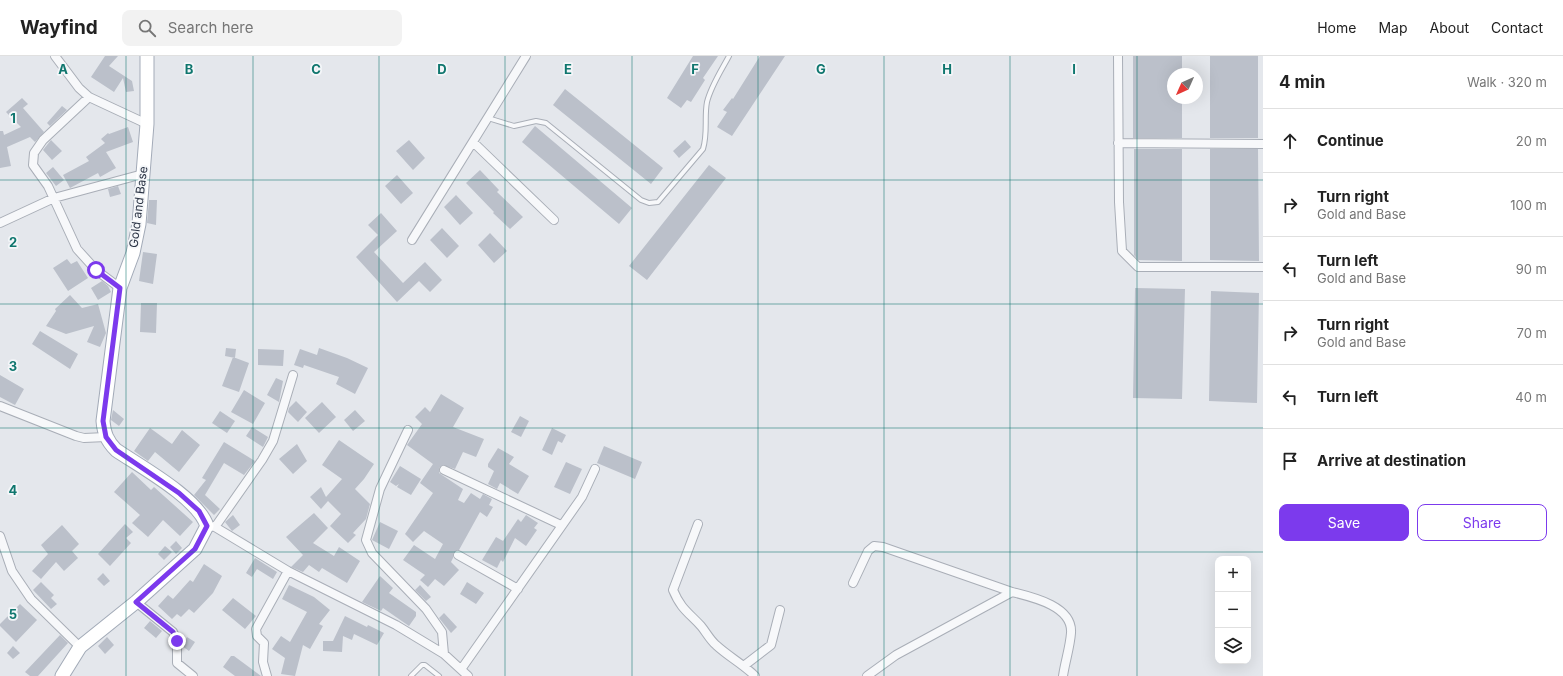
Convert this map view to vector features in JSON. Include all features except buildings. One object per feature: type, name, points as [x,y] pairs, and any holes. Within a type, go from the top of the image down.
[{"type":"main road","name":"Gold and Base","points":[[106,437],[103,421],[120,288],[133,253],[139,224],[147,124],[147,56]]},
{"type":"main road","points":[[62,676],[80,647],[136,602],[195,549],[211,526],[199,511],[173,489],[116,450],[106,437]]},
{"type":"street","points":[[55,56],[79,88],[89,97],[147,124]]},
{"type":"street","points":[[412,240],[526,56]]},
{"type":"street","points":[[1118,56],[1118,143],[1122,251],[1129,260],[1138,267],[1263,267]]},
{"type":"street","points":[[89,97],[43,140],[34,152],[33,165],[48,186],[78,249],[96,270],[120,288]]},
{"type":"street","points":[[473,142],[554,220]]},
{"type":"street","points":[[1118,143],[1263,144]]},
{"type":"street","points":[[0,223],[54,198],[143,174]]},
{"type":"street","points":[[293,375],[273,441],[262,460],[211,526],[288,571],[396,625],[444,654],[462,668],[468,676]]},
{"type":"street","points":[[0,406],[76,436],[84,438],[106,437]]},
{"type":"street","points":[[408,430],[380,489],[366,540],[372,553],[426,609],[442,632],[444,654]]},
{"type":"street","points":[[462,668],[582,497],[595,469]]},
{"type":"street","points":[[444,470],[561,525]]},
{"type":"street","points":[[698,524],[673,590],[679,604],[702,627],[715,644],[731,657],[745,665],[755,676]]},
{"type":"street","points":[[0,536],[12,571],[31,599],[80,647]]},
{"type":"street","points":[[853,582],[868,551],[874,546],[883,547],[1012,592],[1046,602],[1067,617],[1071,631],[1063,676]]},
{"type":"street","points":[[458,555],[518,589]]},
{"type":"street","points":[[267,676],[263,662],[264,644],[257,636],[256,629],[288,571]]},
{"type":"street","points":[[870,675],[896,655],[1012,592]]},
{"type":"street","points":[[136,602],[173,632],[177,641],[177,663],[193,676]]},
{"type":"street","points":[[745,665],[771,646],[780,610]]},
{"type":"lane","points":[[488,118],[514,126],[536,121],[546,123],[641,200],[654,203],[658,202],[703,149],[706,141],[707,103],[710,92],[729,56]]},
{"type":"lane","points":[[411,676],[422,665],[426,665],[439,676]]},
{"type":"route","points":[[96,270],[120,288],[103,421],[103,429],[109,444],[179,493],[199,511],[205,519],[207,526],[195,549],[136,602],[173,632],[177,641]]}]
